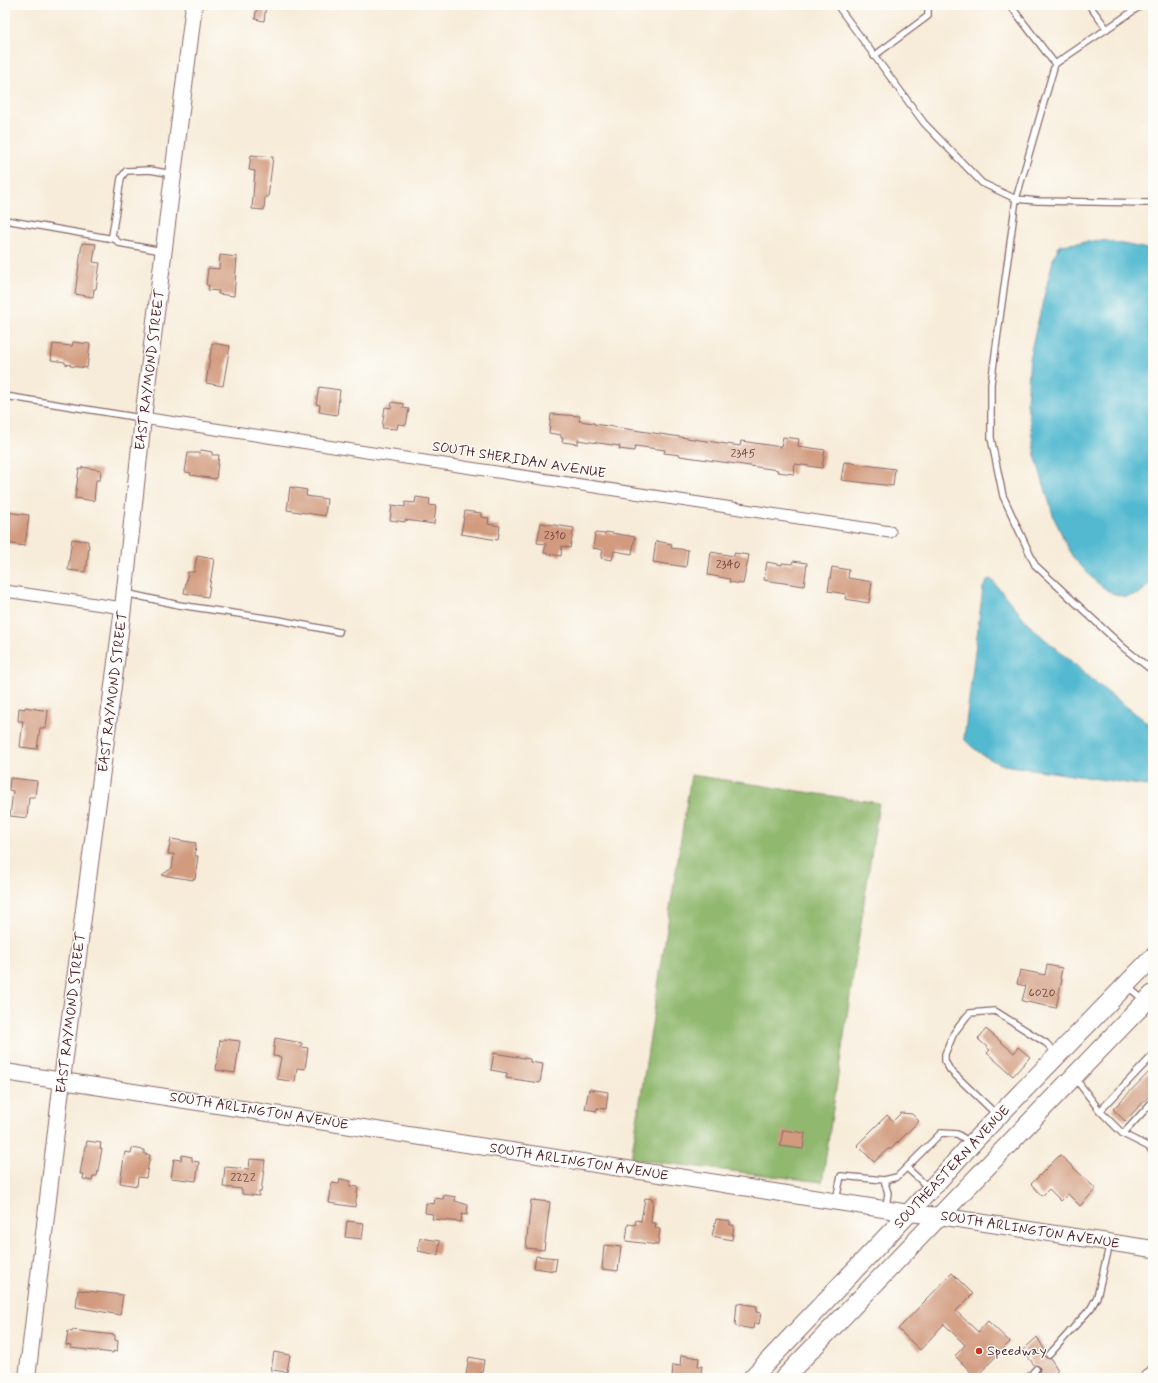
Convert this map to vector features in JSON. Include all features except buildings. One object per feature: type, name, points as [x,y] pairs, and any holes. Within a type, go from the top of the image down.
[{"type":"main road","name":"EAST RAYMOND STREET","points":[[27,1378],[62,1080],[124,600],[143,418],[194,5]]},
{"type":"main road","name":"SOUTHEASTERN AVENUE","points":[[752,1378],[909,1213],[972,1143],[1153,958]]},
{"type":"main road","name":"SOUTHEASTERN AVENUE","points":[[784,1378],[1074,1077],[1151,1001]]},
{"type":"main road","name":"SOUTH ARLINGTON AVENUE","points":[[5,1072],[886,1210],[939,1216],[1153,1249]]},
{"type":"street","name":"SOUTH SHERIDAN AVENUE","points":[[143,418],[890,532]]},
{"type":"street","points":[[5,591],[124,600]]},
{"type":"lane","points":[[837,5],[924,123],[982,182],[1016,199],[1038,202],[1153,204]]},
{"type":"lane","points":[[874,56],[928,16],[928,5]]},
{"type":"lane","points":[[1010,5],[1055,64]]},
{"type":"lane","points":[[1089,5],[1107,29]]},
{"type":"lane","points":[[1142,5],[1055,64],[1016,199],[991,384],[990,438],[1003,496],[1035,565],[1124,648],[1153,671]]},
{"type":"lane","points":[[114,239],[112,236],[121,178],[126,171],[150,170],[173,174]]},
{"type":"lane","points":[[5,220],[114,239],[119,243],[164,251]]},
{"type":"lane","points":[[5,396],[143,418]]},
{"type":"lane","points":[[124,600],[179,605],[248,615],[339,632]]},
{"type":"lane","points":[[1126,985],[1151,1001]]},
{"type":"lane","points":[[998,1117],[950,1070],[945,1061],[945,1054],[954,1033],[967,1016],[970,1013],[995,1011],[1046,1043],[1058,1055]]},
{"type":"lane","points":[[1100,1111],[1153,1055]]},
{"type":"lane","points":[[1074,1077],[1100,1111],[1123,1134],[1148,1147],[1153,1153]]},
{"type":"lane","points":[[1123,1134],[1153,1100]]},
{"type":"lane","points":[[835,1202],[841,1176],[884,1180],[897,1177],[941,1133],[957,1134],[972,1143]]},
{"type":"lane","points":[[906,1168],[931,1189]]},
{"type":"lane","points":[[884,1180],[888,1193],[886,1210]]},
{"type":"lane","points":[[1049,1355],[1091,1308],[1097,1297],[1110,1242]]},
{"type":"lane","points":[[1142,1378],[1153,1367]]},
{"type":"lane","points":[[1028,1378],[1036,1369]]},
{"type":"green space","points":[[691,775],[879,803],[822,1182],[631,1159]]},
{"type":"water","points":[[1102,240],[1153,251],[1153,581],[1139,594],[1125,597],[1111,593],[1095,581],[1072,556],[1054,518],[1035,455],[1027,402],[1030,354],[1054,256],[1060,245]]},
{"type":"water","points":[[991,579],[1032,628],[1106,691],[1153,727],[1153,787],[1004,765],[982,755],[964,739],[983,588],[988,580]]},
{"type":"place","name":"Speedway","points":[[979,1351]]}]
